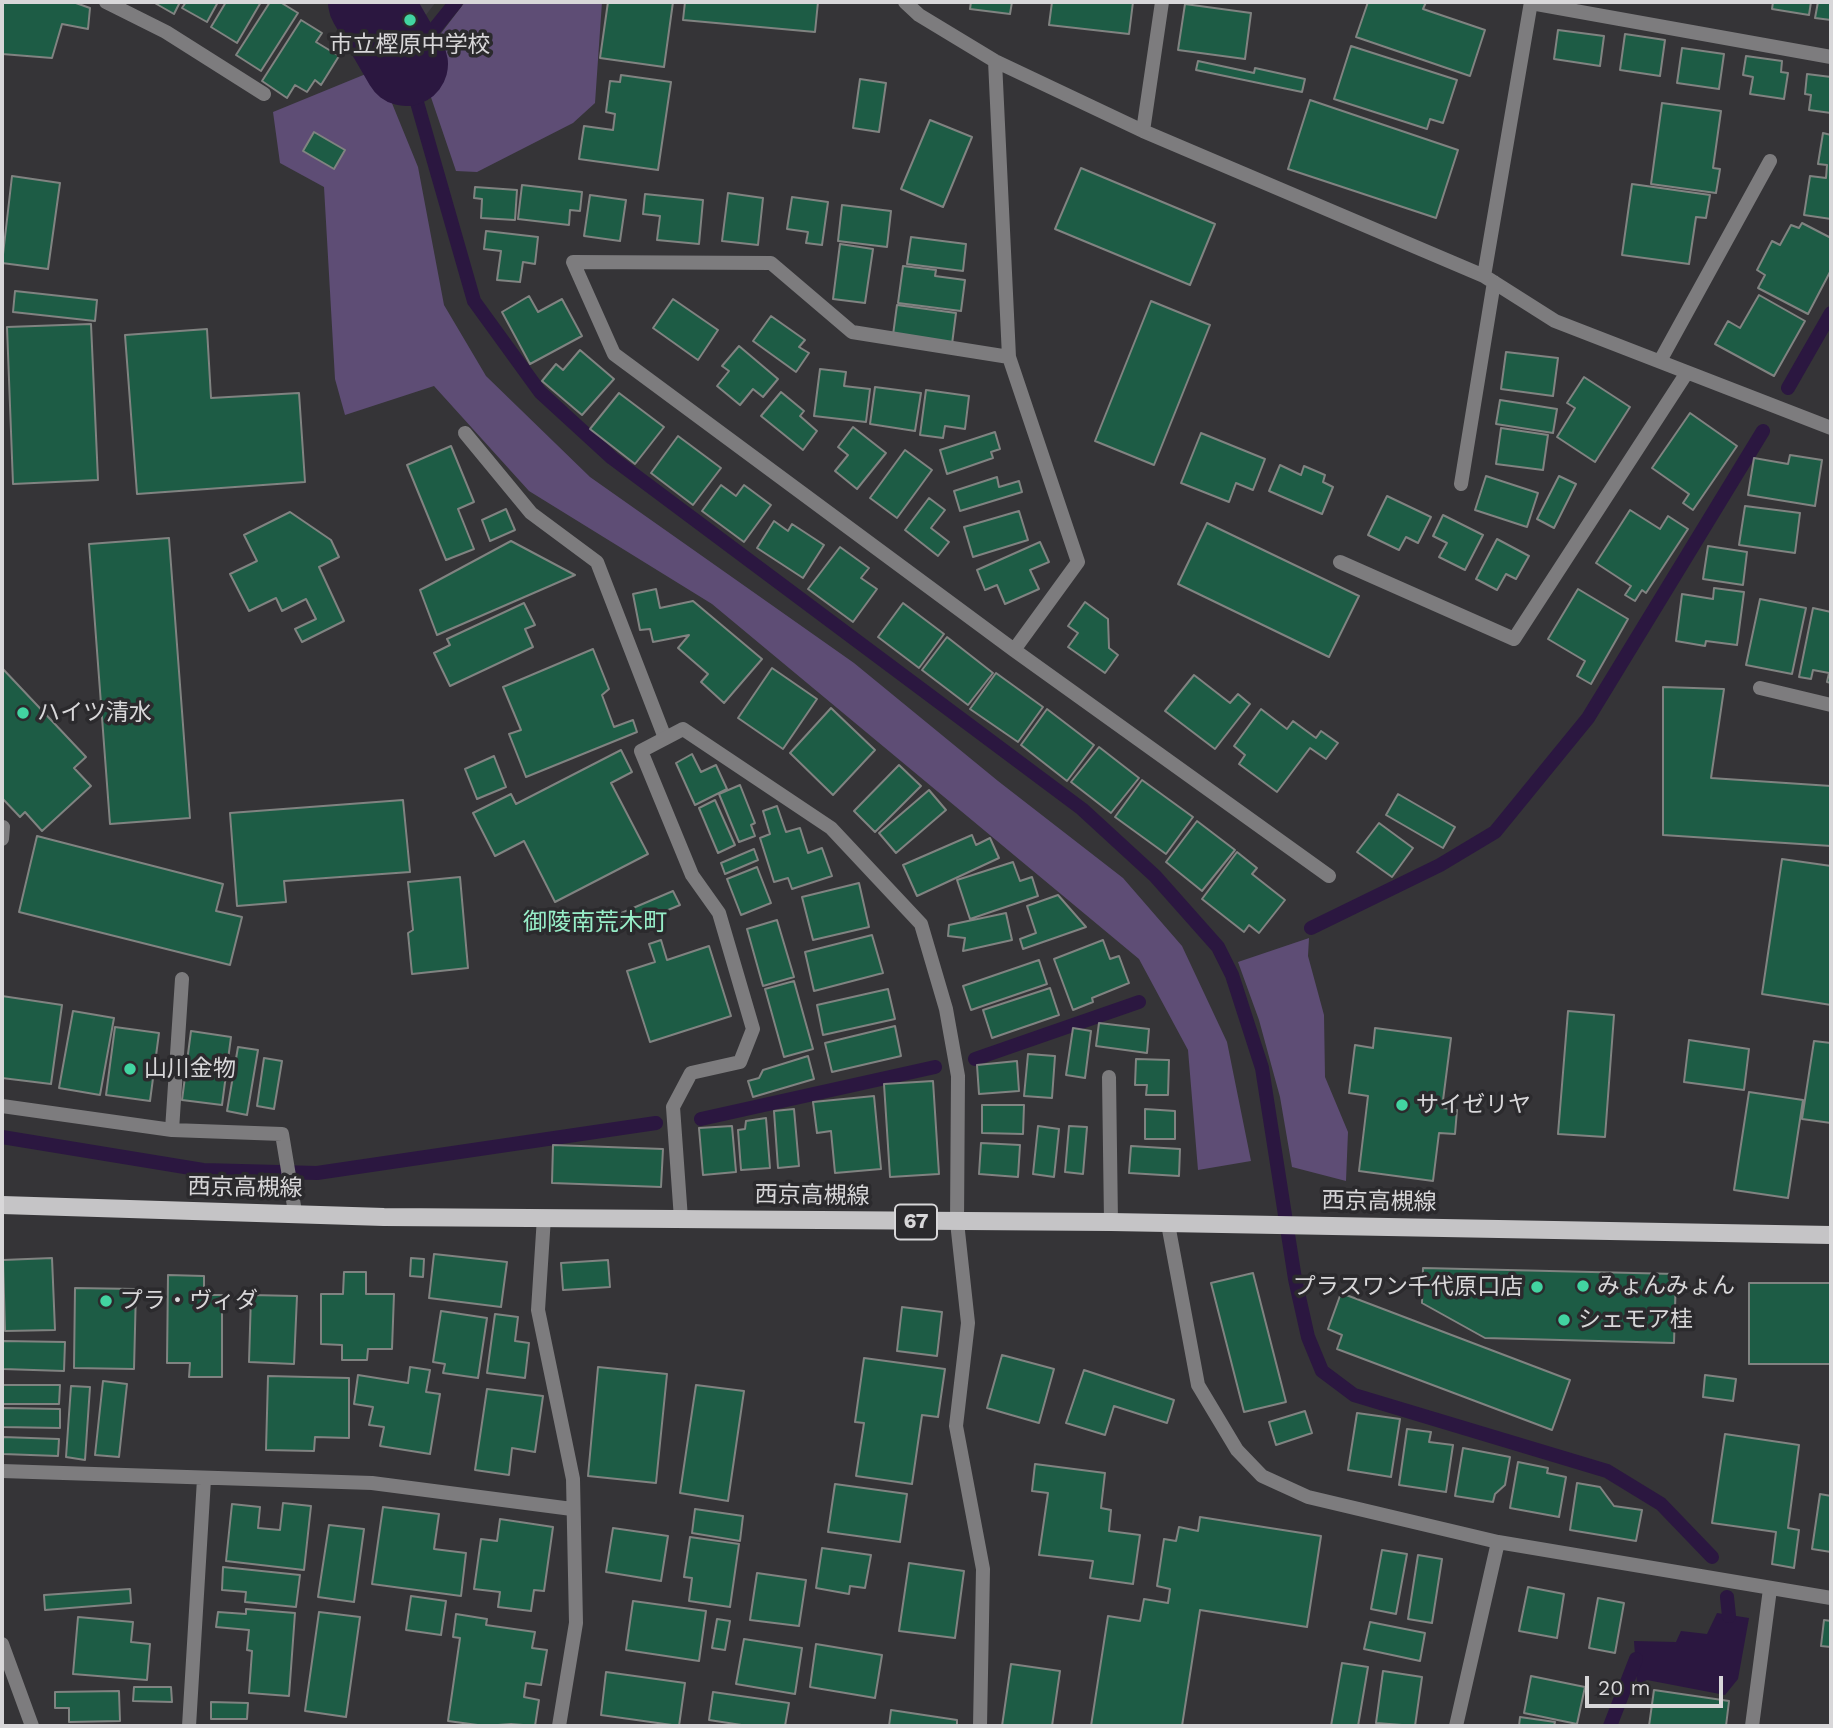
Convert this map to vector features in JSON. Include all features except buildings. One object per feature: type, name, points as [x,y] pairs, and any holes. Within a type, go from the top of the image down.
[{"type":"main road","name":"西京高槻線","points":[[2,1205],[295,1212],[384,1217],[1111,1222],[1831,1235]]},
{"type":"street","points":[[106,2],[166,32],[264,94]]},
{"type":"street","points":[[905,2],[919,15],[995,61],[1143,131],[1489,279],[1555,321],[1831,428]]},
{"type":"street","points":[[1143,131],[1162,2]]},
{"type":"street","points":[[1461,484],[1531,3],[1831,57]]},
{"type":"street","points":[[995,61],[1009,357],[1078,562],[1014,650]]},
{"type":"street","points":[[1660,361],[1770,161]]},
{"type":"street","points":[[1009,357],[852,331],[771,263],[573,262],[614,354],[1014,650],[1329,876]]},
{"type":"street","points":[[1340,562],[1514,639],[1686,374]]},
{"type":"street","points":[[465,433],[531,513],[597,562],[665,738]]},
{"type":"street","points":[[1760,688],[1831,705]]},
{"type":"street","points":[[681,1219],[673,1107],[691,1073],[740,1062],[753,1029],[719,913],[692,875],[641,751],[683,729],[831,828],[921,923],[946,1009],[958,1076],[957,1222],[968,1323],[956,1426],[983,1569],[980,1726]]},
{"type":"street","points":[[172,1130],[182,979]]},
{"type":"street","points":[[1109,1077],[1111,1222]]},
{"type":"street","points":[[2,1106],[172,1130],[282,1134],[295,1212]]},
{"type":"street","points":[[544,1217],[538,1310],[572,1479],[576,1623],[559,1726]]},
{"type":"street","points":[[1168,1224],[1198,1385],[1237,1450],[1262,1476],[1308,1497],[1499,1542],[1831,1598]]},
{"type":"street","points":[[2,1471],[372,1483],[572,1509]]},
{"type":"street","points":[[189,1726],[204,1479]]},
{"type":"street","points":[[1456,1726],[1499,1542]]},
{"type":"street","points":[[1752,1726],[1770,1589]]},
{"type":"street","points":[[2,1644],[32,1726]]},
{"type":"shaded area","name":"市立樫原中学校","points":[[387,2],[436,2],[408,38]]},
{"type":"shaded area","points":[[465,2],[602,2],[595,103],[573,123],[477,172],[456,171],[419,62]]},
{"type":"shaded area","points":[[378,69],[418,167],[444,305],[486,376],[590,477],[854,663],[998,781],[1123,878],[1182,946],[1227,1042],[1251,1161],[1198,1170],[1188,1050],[1139,959],[712,604],[529,491],[434,386],[345,415],[335,379],[324,187],[280,163],[273,112]]},
{"type":"shaded area","points":[[1309,938],[1308,956],[1324,1015],[1325,1077],[1348,1132],[1346,1181],[1292,1167],[1280,1097],[1259,1020],[1238,962]]},
{"type":"shaded area","points":[[1717,1613],[1749,1618],[1738,1679],[1725,1695],[1647,1680],[1637,1685],[1634,1641],[1676,1642],[1681,1631],[1707,1634]]},
{"type":"waterway","points":[[370,2],[406,64]]},
{"type":"waterway","points":[[456,2],[406,64],[474,301],[540,392],[612,458],[1082,809],[1155,876],[1218,947],[1232,975],[1262,1068],[1295,1279],[1308,1337],[1322,1371],[1354,1395],[1607,1471],[1661,1504],[1712,1557]]},
{"type":"waterway","points":[[1788,388],[1831,313]]},
{"type":"waterway","points":[[1311,928],[1440,865],[1495,832],[1588,718],[1763,431]]},
{"type":"waterway","points":[[975,1059],[1139,1002]]},
{"type":"waterway","points":[[701,1119],[935,1067]]},
{"type":"waterway","points":[[2,1137],[203,1170],[317,1173],[656,1123]]},
{"type":"waterway","points":[[1727,1597],[1729,1616]]},
{"type":"waterway","points":[[1610,1726],[1636,1659]]},
{"type":"place","name":"市立樫原中学校","points":[[410,20]]},
{"type":"place","name":"ハイツ清水","points":[[23,713]]},
{"type":"place","name":"山川金物","points":[[130,1069]]},
{"type":"place","name":"サイゼリヤ","points":[[1402,1105]]},
{"type":"place","name":"みょんみょん","points":[[1583,1286]]},
{"type":"place","name":"プラスワン千代原口店","points":[[1537,1287]]},
{"type":"place","name":"プラ・ヴィダ","points":[[106,1301]]},
{"type":"place","name":"シェモア桂","points":[[1564,1320]]},
{"type":"district","name":"御陵南荒木町","points":[[595,923]]}]
